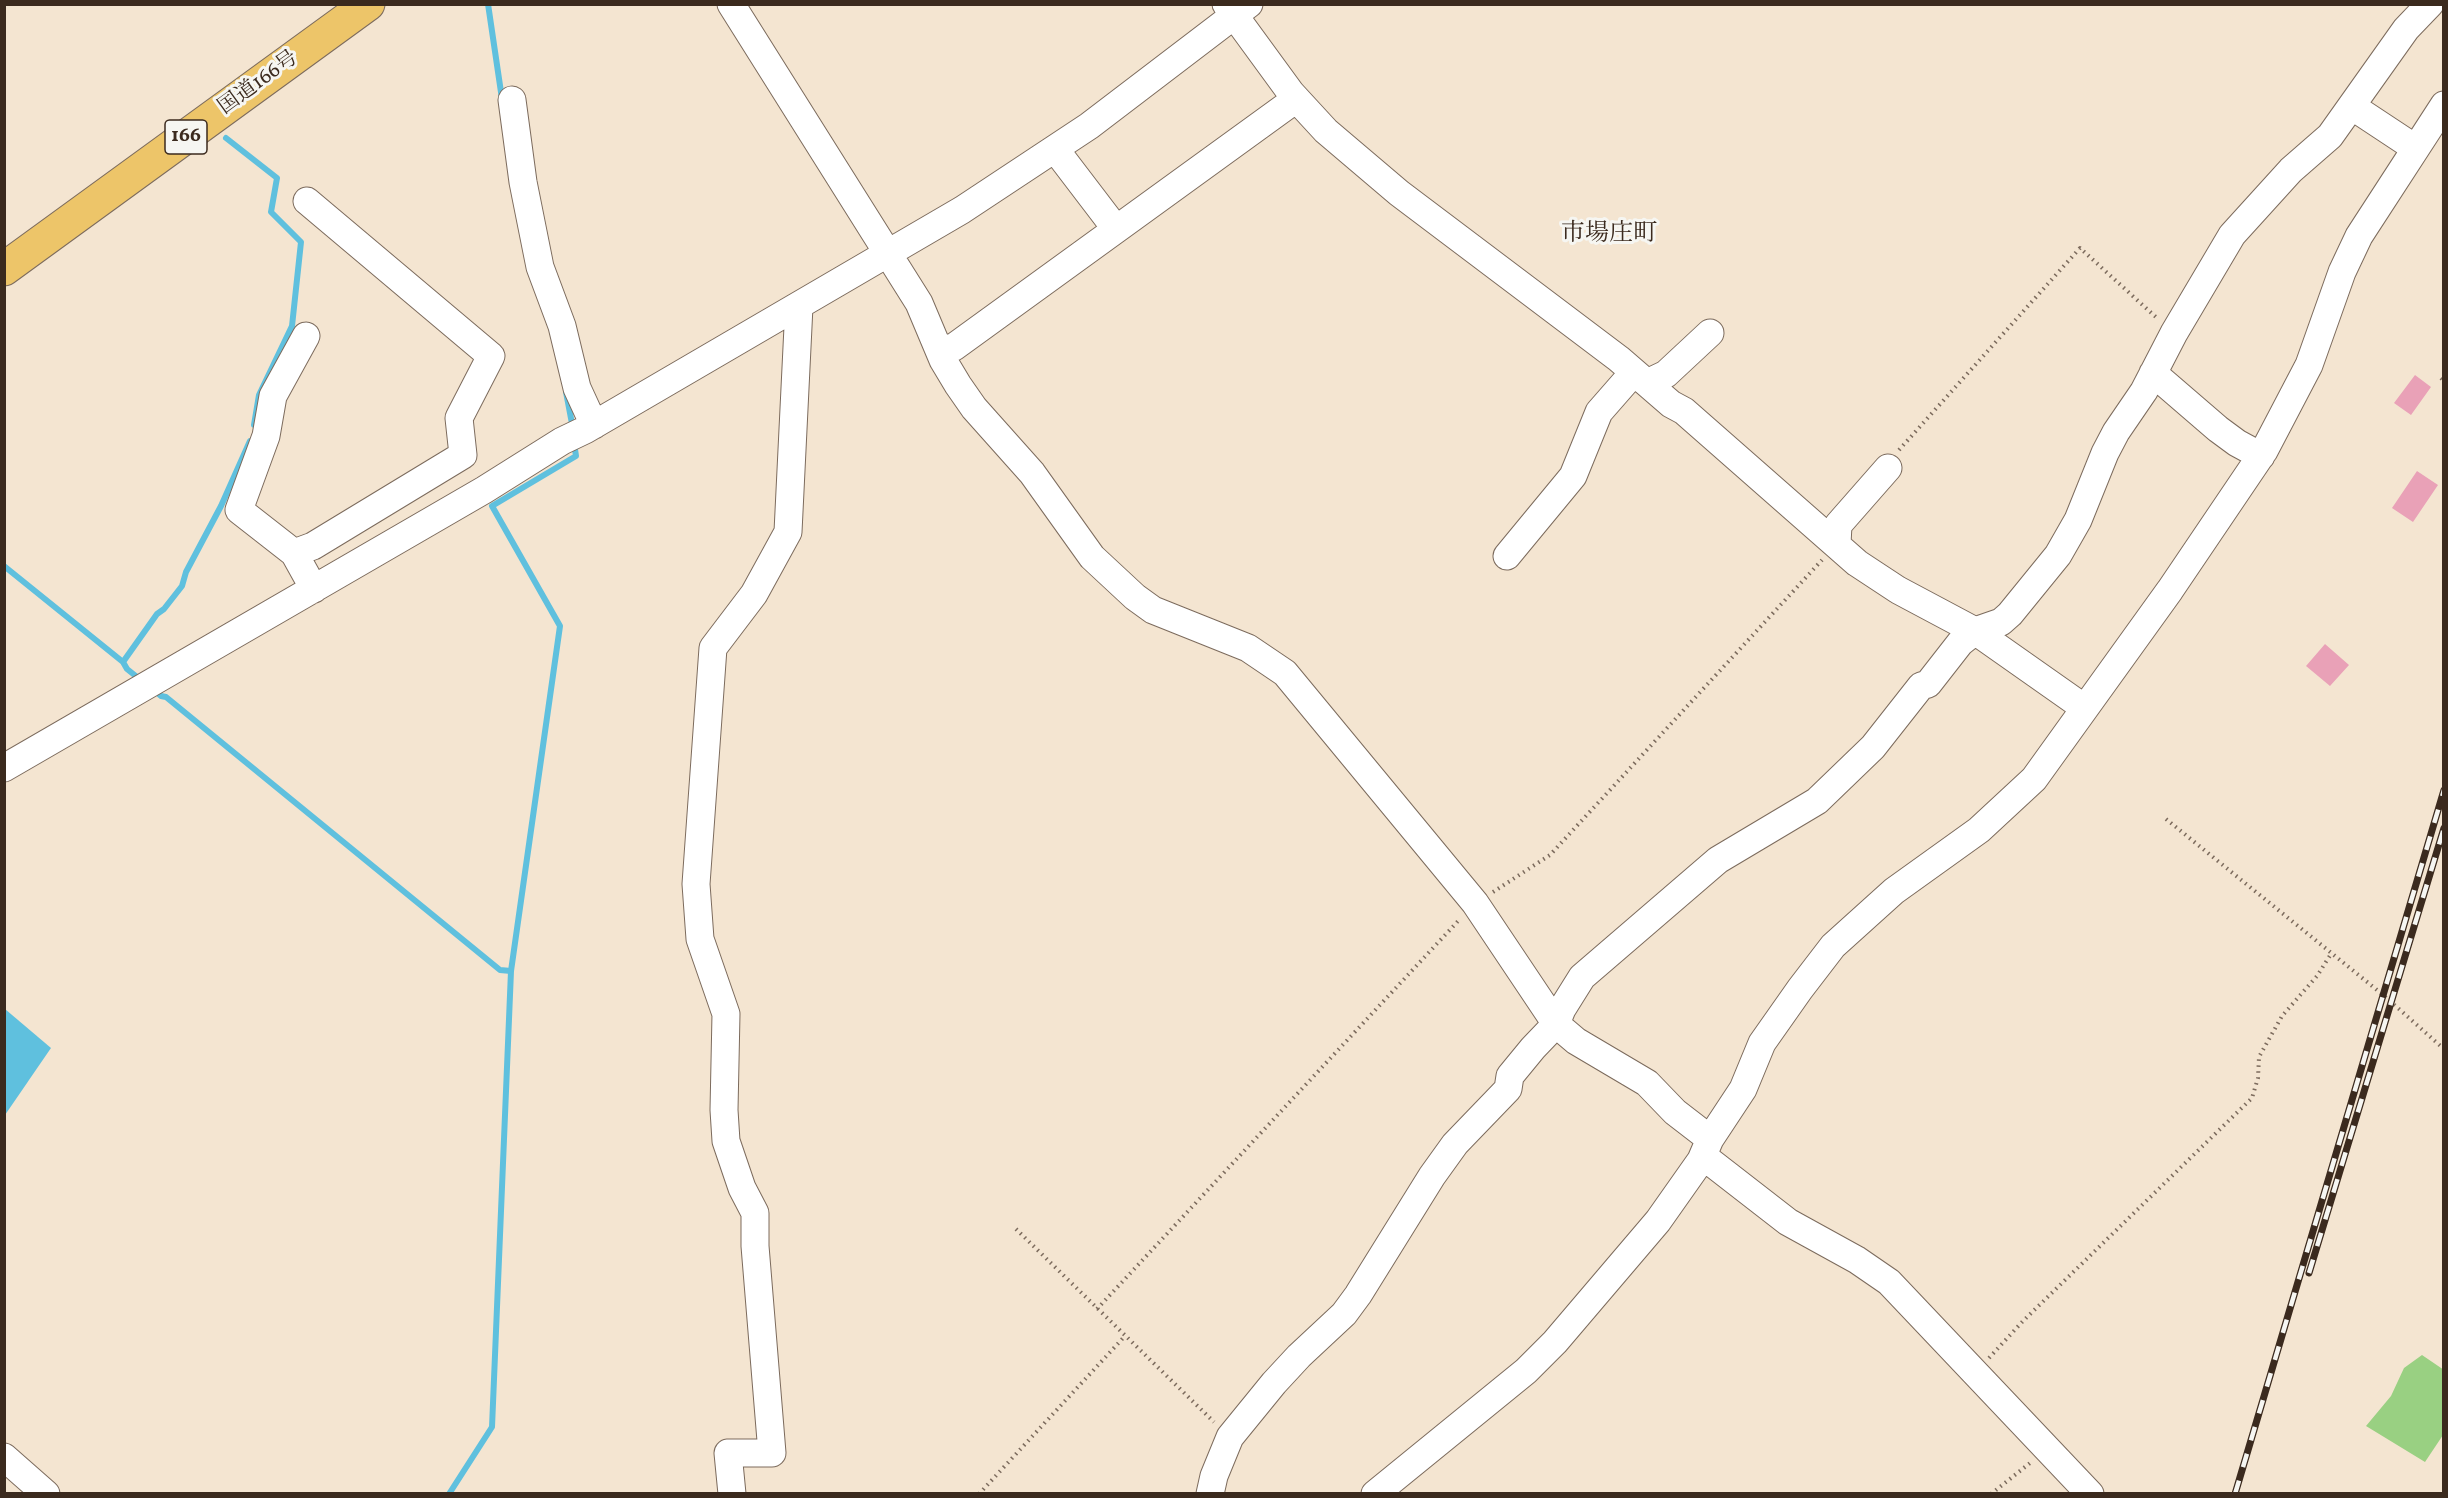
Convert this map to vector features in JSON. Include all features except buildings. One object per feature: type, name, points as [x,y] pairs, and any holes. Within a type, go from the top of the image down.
[{"type":"highway","name":"国道166号","points":[[4,268],[368,4]]},
{"type":"street","points":[[731,4],[919,303],[943,360],[974,408],[1032,473],[1092,557],[1135,597],[1153,610],[1248,648],[1286,673],[1480,900],[1556,1024],[1576,1041],[1647,1083],[1706,1147],[1788,1222],[1857,1260],[1889,1282],[2090,1494]]},
{"type":"street","points":[[1210,1494],[1214,1476],[1230,1437],[1299,1356],[1344,1314],[1432,1176],[1455,1144],[1508,1089],[1510,1076],[1556,1024],[1562,1009],[1582,977],[1718,860],[1817,801],[1873,747],[1921,686],[1928,684],[1960,642],[1975,632],[2001,622],[2010,614],[2058,555],[2078,520],[2116,432],[2241,223],[2291,170],[2331,135],[2406,29],[2430,4]]},
{"type":"street","points":[[4,768],[314,590],[962,210],[1127,99],[1237,8],[1296,99],[1326,131],[1399,192],[1701,425],[1857,563],[1898,590],[1975,632],[2035,671],[2083,707]]},
{"type":"street","points":[[939,350],[954,347],[1296,99]]},
{"type":"street","points":[[512,100],[523,182],[540,267],[562,326],[577,388],[580,432]]},
{"type":"street","points":[[1375,1494],[1526,1371],[1554,1342],[1658,1221],[1743,1089],[1767,1036],[1833,946],[1894,891],[1979,831],[2034,778],[2083,707],[2170,590],[2261,456],[2309,365],[2342,272],[2359,236],[2444,105]]},
{"type":"street","points":[[2353,107],[2415,148]]},
{"type":"street","points":[[1055,149],[1116,229]]},
{"type":"street","points":[[294,553],[313,546],[463,455],[459,418],[491,356],[307,201]]},
{"type":"street","points":[[732,1494],[728,1454],[772,1453],[755,1246],[755,1213],[742,1188],[726,1141],[724,1110],[726,1014],[712,967],[700,939],[696,884],[713,648],[754,594],[788,532],[799,306]]},
{"type":"street","points":[[1507,556],[1574,476],[1599,412],[1641,378],[1665,374],[1710,333]]},
{"type":"street","points":[[306,336],[273,396],[266,436],[239,510],[294,553],[314,590]]},
{"type":"street","points":[[2153,373],[2218,429],[2261,456]]},
{"type":"street","points":[[1837,544],[1838,525],[1888,468]]},
{"type":"street","points":[[4,1457],[46,1494]]},
{"type":"path","points":[[1888,468],[1890,461],[2080,248],[2174,333]]},
{"type":"path","points":[[1097,1309],[1480,900],[1550,855],[1837,544]]},
{"type":"path","points":[[2166,819],[2391,1001],[2444,1049]]},
{"type":"path","points":[[1976,1372],[2023,1321],[2252,1098],[2258,1078],[2259,1057],[2282,1016],[2317,976],[2331,954]]},
{"type":"path","points":[[1016,1229],[1213,1421],[1219,1434],[1230,1437]]},
{"type":"path","points":[[979,1494],[1126,1336]]},
{"type":"path","points":[[1991,1494],[2047,1450]]},
{"type":"green space","points":[[2422,1355],[2444,1370],[2443,1435],[2425,1462],[2366,1426],[2391,1396],[2404,1368]]},
{"type":"water","points":[[5,1009],[51,1048],[5,1115]]},
{"type":"waterway","points":[[488,4],[502,99]]},
{"type":"waterway","points":[[226,138],[277,178],[271,212],[301,242],[292,326],[259,395],[254,425]]},
{"type":"waterway","points":[[566,392],[573,429]]},
{"type":"waterway","points":[[123,662],[157,614],[164,609],[182,586],[186,572],[221,506],[250,441]]},
{"type":"waterway","points":[[449,1494],[492,1427],[511,971],[560,626],[492,506],[576,456],[574,443]]},
{"type":"waterway","points":[[4,566],[123,662],[127,669],[142,681]]},
{"type":"waterway","points":[[153,689],[166,697],[500,970],[511,971]]},
{"type":"railway","points":[[2235,1494],[2444,790]]},
{"type":"railway","points":[[2309,1273],[2444,828]]},
{"type":"district","name":"市場庄町","points":[[1609,236]]}]
